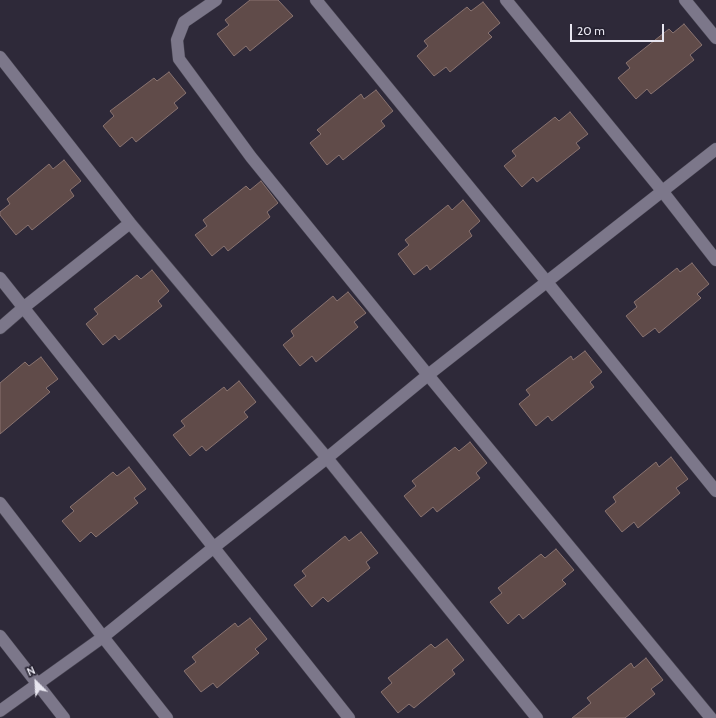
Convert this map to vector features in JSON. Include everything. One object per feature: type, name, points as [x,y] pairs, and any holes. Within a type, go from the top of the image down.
[{"type":"street","points":[[216,0],[184,22],[177,40],[179,59],[252,156],[428,375],[711,718]]},
{"type":"street","points":[[316,0],[716,491]]},
{"type":"street","points":[[506,0],[663,192],[716,260]]},
{"type":"street","points":[[685,0],[716,38]]},
{"type":"street","points":[[0,57],[130,223],[327,458],[536,718]]},
{"type":"street","points":[[0,711],[103,637],[327,458],[428,375],[716,150]]},
{"type":"street","points":[[0,328],[130,223]]},
{"type":"street","points":[[0,278],[349,718]]},
{"type":"street","points":[[0,503],[167,718]]},
{"type":"street","points":[[0,636],[64,718]]},
{"type":"building","points":[[250,0],[278,0],[293,16],[250,51],[246,46],[234,56],[217,34],[229,25],[225,20]]},
{"type":"building","points":[[483,2],[500,23],[488,33],[492,37],[450,72],[446,67],[434,76],[417,56],[428,46],[424,41],[467,7],[471,11]]},
{"type":"building","points":[[684,24],[702,45],[690,55],[694,60],[651,94],[647,89],[636,99],[618,78],[630,68],[626,63],[669,29],[673,33]]},
{"type":"building","points":[[169,72],[186,93],[174,103],[178,108],[136,142],[132,137],[120,147],[103,126],[114,116],[110,111],[154,78],[157,81]]},
{"type":"building","points":[[376,90],[393,111],[381,121],[385,126],[343,160],[339,155],[327,165],[310,143],[321,134],[317,130],[361,94],[364,99]]},
{"type":"building","points":[[570,112],[588,134],[576,143],[580,148],[537,182],[533,177],[522,187],[504,166],[516,156],[512,151],[555,117],[559,121]]},
{"type":"building","points":[[64,160],[81,181],[70,190],[74,196],[32,230],[28,225],[16,235],[0,215],[0,212],[10,204],[7,199],[49,164],[53,169]]},
{"type":"building","points":[[261,181],[278,203],[267,212],[270,217],[228,251],[224,246],[212,256],[195,235],[207,226],[203,220],[246,186],[250,190]]},
{"type":"building","points":[[463,200],[480,221],[469,231],[472,236],[430,270],[427,265],[414,275],[398,254],[409,245],[405,240],[448,205],[452,210]]},
{"type":"building","points":[[692,263],[709,284],[697,294],[701,298],[659,333],[655,328],[643,337],[626,316],[637,307],[634,302],[677,268],[680,272]]},
{"type":"building","points":[[152,270],[169,291],[158,301],[162,306],[119,340],[115,335],[103,345],[86,324],[98,314],[94,309],[137,275],[141,279]]},
{"type":"building","points":[[348,292],[366,313],[354,322],[358,327],[316,362],[312,356],[300,366],[283,345],[294,336],[291,331],[333,296],[337,301]]},
{"type":"building","points":[[585,351],[602,372],[590,382],[594,387],[552,421],[548,416],[536,426],[519,404],[530,395],[526,390],[571,356],[573,360]]},
{"type":"building","points":[[41,357],[58,379],[46,388],[50,392],[0,434],[0,383],[25,362],[29,366]]},
{"type":"building","points":[[239,381],[256,402],[244,412],[248,417],[206,451],[202,446],[190,456],[173,435],[185,426],[181,421],[224,387],[227,391]]},
{"type":"building","points":[[470,442],[487,463],[476,473],[480,478],[437,512],[433,507],[421,517],[404,496],[416,486],[412,481],[455,447],[459,451]]},
{"type":"building","points":[[671,457],[688,479],[676,488],[680,493],[638,528],[634,522],[622,532],[605,511],[616,502],[613,497],[656,462],[659,467]]},
{"type":"building","points":[[129,467],[146,489],[134,498],[138,503],[96,537],[91,532],[80,542],[62,521],[74,511],[70,507],[113,472],[117,476]]},
{"type":"building","points":[[361,532],[378,553],[366,562],[370,568],[328,602],[323,597],[312,607],[294,585],[306,576],[302,571],[345,536],[349,541]]},
{"type":"building","points":[[556,549],[574,570],[562,580],[566,584],[523,619],[519,614],[508,624],[490,602],[502,593],[498,588],[541,554],[545,558]]},
{"type":"building","points":[[250,618],[267,639],[255,649],[259,653],[217,688],[213,683],[201,692],[184,671],[196,662],[192,657],[235,623],[238,627]]},
{"type":"building","points":[[447,639],[464,660],[452,670],[455,674],[414,708],[409,704],[398,713],[381,692],[392,683],[388,678],[431,644],[435,648]]},
{"type":"building","points":[[646,658],[663,680],[651,689],[655,694],[625,718],[572,718],[591,703],[587,698],[631,663],[634,668]]}]
